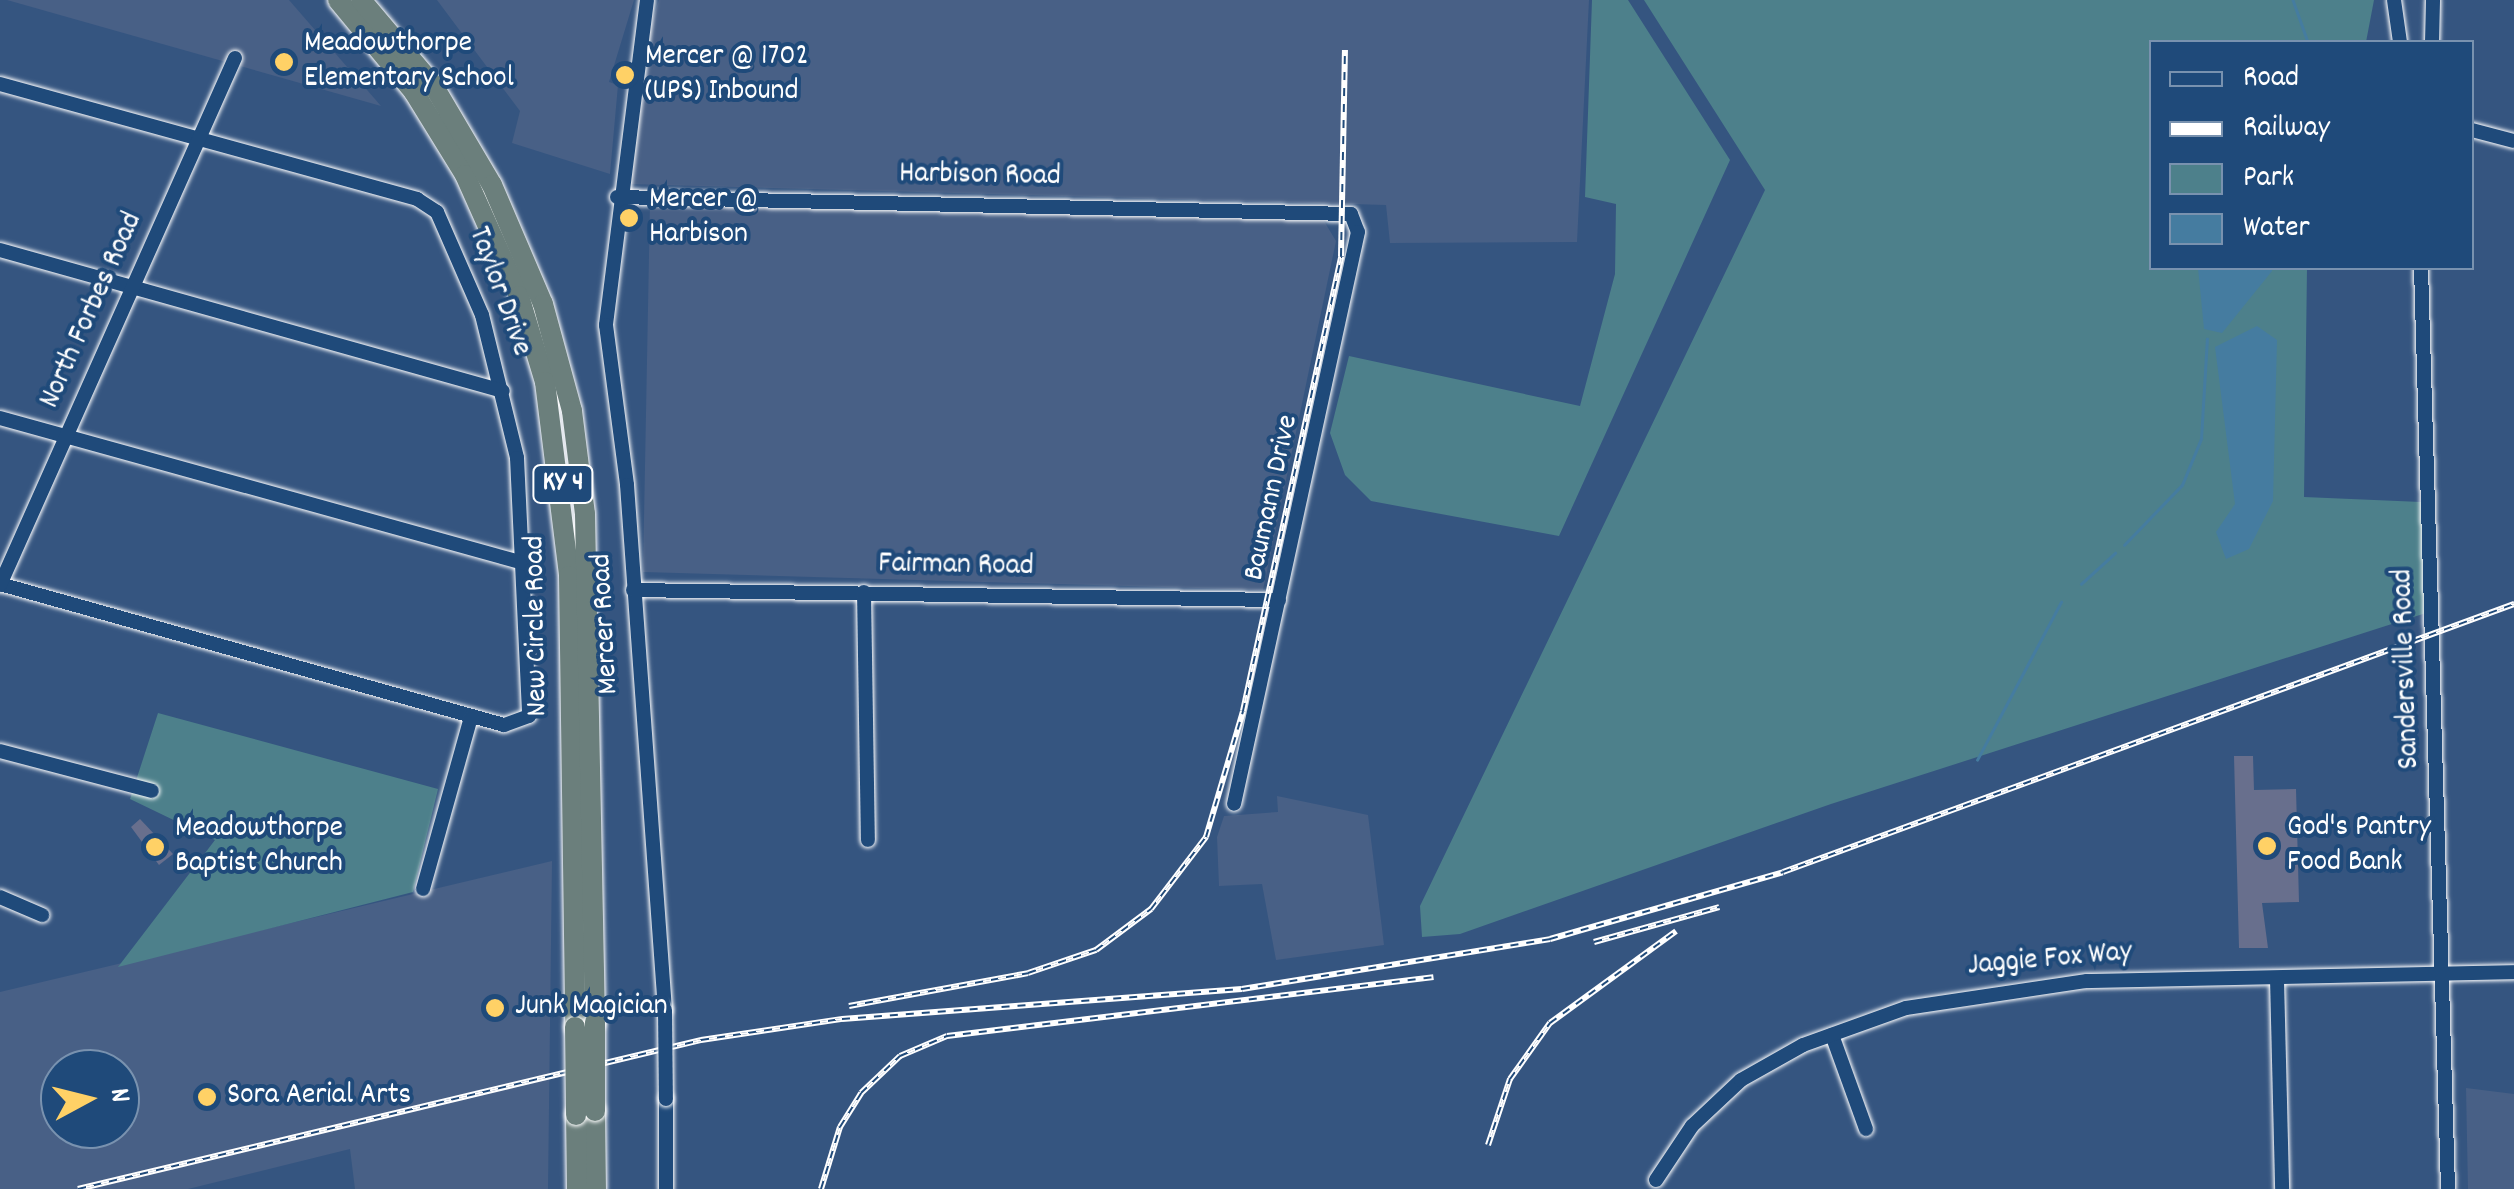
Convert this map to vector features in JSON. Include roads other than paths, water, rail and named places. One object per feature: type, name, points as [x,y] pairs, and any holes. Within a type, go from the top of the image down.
[{"type":"highway","name":"New Circle Road","points":[[338,0],[414,92],[466,175],[519,296],[545,382],[569,576],[585,1024]]},
{"type":"highway","name":"New Circle Road","points":[[361,0],[432,85],[492,184],[543,304],[572,412],[585,514],[585,1113],[577,1189]]},
{"type":"highway","name":"New Circle Road","points":[[585,1113],[596,1189]]},
{"type":"street","name":"Mercer Road","points":[[647,0],[618,197],[606,325],[633,590],[664,1010],[666,1189]]},
{"type":"street","points":[[2394,0],[2400,40]]},
{"type":"street","points":[[2432,40],[2433,0]]},
{"type":"street","name":"North Forbes Road","points":[[0,584],[235,58]]},
{"type":"street","name":"Taylor Drive","points":[[0,84],[426,202],[457,254],[503,391],[527,564],[530,708],[522,724],[472,716]]},
{"type":"street","points":[[2474,131],[2514,142]]},
{"type":"street","name":"Harbison Road","points":[[618,197],[1342,211]]},
{"type":"street","name":"Baumann Drive","points":[[1234,804],[1358,232],[1342,211]]},
{"type":"street","points":[[0,250],[503,391]]},
{"type":"street","name":"Sandersville Road","points":[[2421,270],[2445,974],[2448,1189]]},
{"type":"street","points":[[0,418],[527,564]]},
{"type":"street","points":[[0,584],[472,716],[423,888]]},
{"type":"street","name":"Fairman Road","points":[[633,590],[1279,600]]},
{"type":"street","points":[[864,592],[868,840]]},
{"type":"street","points":[[0,751],[152,791]]},
{"type":"street","points":[[0,897],[42,915]]},
{"type":"street","name":"Jaggie Fox Way","points":[[1656,1180],[1723,1094],[1771,1061],[1906,1008],[2026,986],[2514,972]]},
{"type":"street","points":[[2277,978],[2282,1189]]},
{"type":"street","points":[[1832,1035],[1866,1129]]},
{"type":"water","points":[[2198,270],[2272,270],[2222,333],[2204,329]]},
{"type":"water","points":[[2257,326],[2277,340],[2273,501],[2249,549],[2226,559],[2216,532],[2235,504],[2215,347]]},
{"type":"waterway","points":[[2293,0],[2307,40]]},
{"type":"waterway","points":[[2124,545],[2182,485],[2201,439],[2207,339]]},
{"type":"waterway","points":[[2081,584],[2115,553]]},
{"type":"waterway","points":[[1977,760],[2061,602]]},
{"type":"railway","points":[[849,1006],[1028,973],[1096,950],[1151,909],[1206,837],[1243,711],[1341,256],[1345,50]]},
{"type":"railway","points":[[78,1189],[701,1040],[842,1019],[1242,989],[1550,939],[1783,872],[2514,604]]},
{"type":"railway","points":[[1594,942],[1719,907]]},
{"type":"railway","points":[[1488,1145],[1510,1079],[1550,1023],[1676,931]]},
{"type":"railway","points":[[821,1189],[840,1127],[861,1093],[900,1056],[947,1036],[1433,977]]},
{"type":"place","name":"Meadowthorpe Elementary School","points":[[284,62]]},
{"type":"place","name":"Mercer @ 1702 (UPS) Inbound","points":[[625,75]]},
{"type":"place","name":"Mercer @ Harbison","points":[[629,218]]},
{"type":"place","name":"God's Pantry Food Bank","points":[[2267,846]]},
{"type":"place","name":"Meadowthorpe Baptist Church","points":[[155,847]]},
{"type":"place","name":"Junk Magician","points":[[495,1008]]},
{"type":"place","name":"Sora Aerial Arts","points":[[207,1097]]}]
